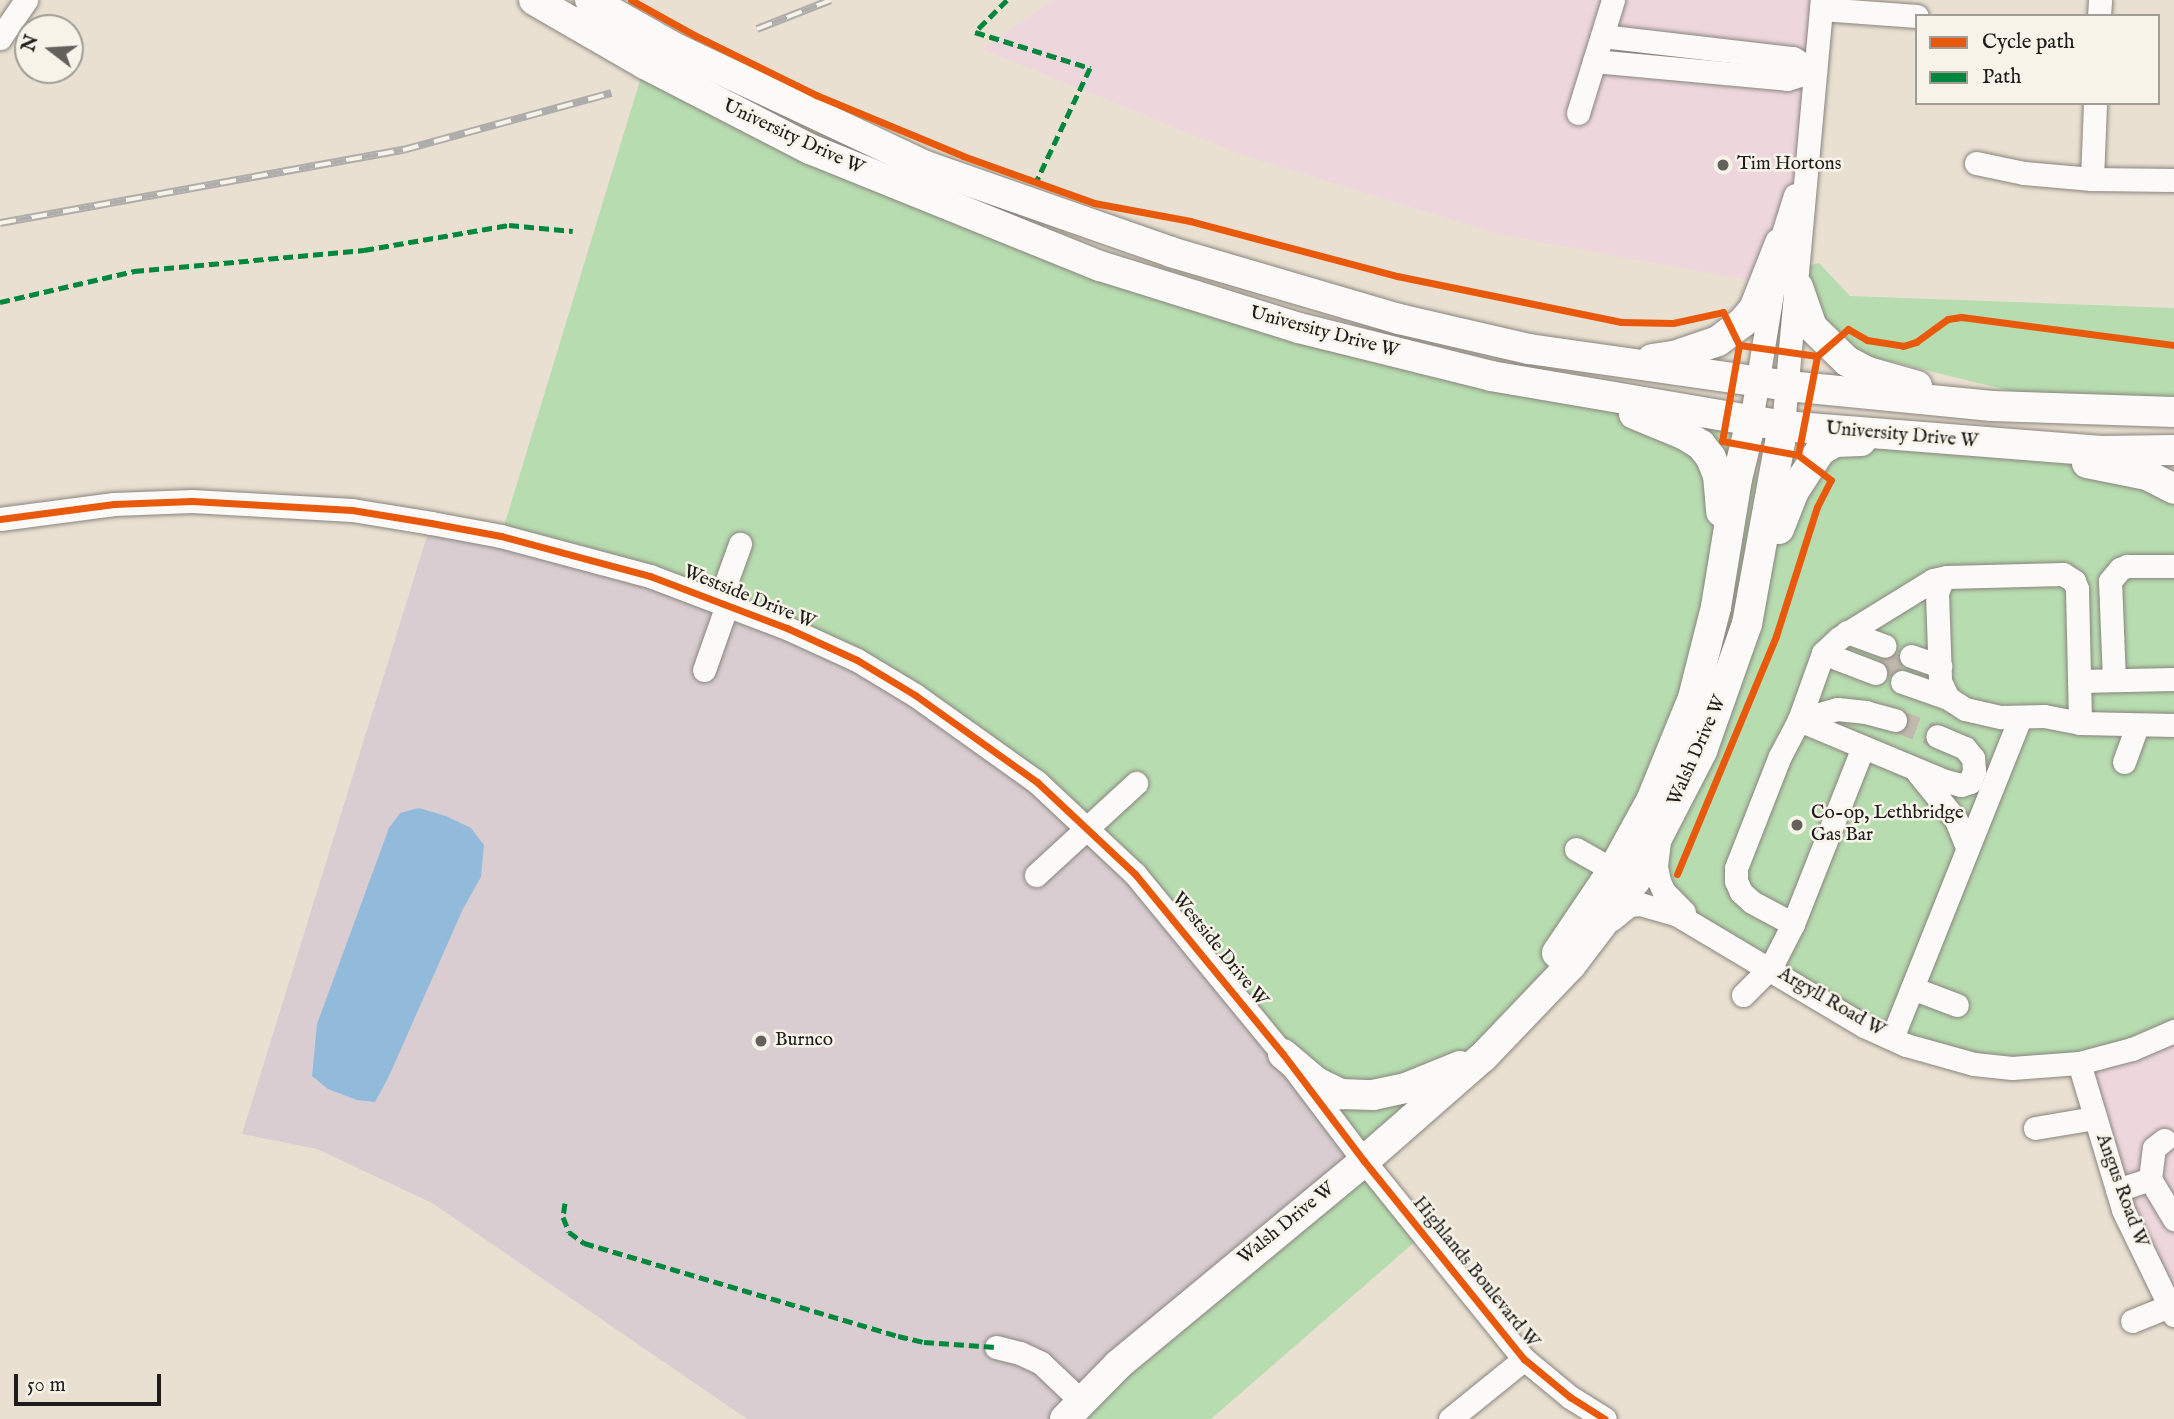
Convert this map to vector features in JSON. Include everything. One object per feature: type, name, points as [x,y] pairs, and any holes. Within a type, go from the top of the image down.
[{"type":"main road","name":"University Drive W","points":[[534,0],[656,71],[810,149],[1100,266],[1299,328],[1491,376],[1783,426],[2101,451],[2174,450]]},
{"type":"main road","name":"University Drive W","points":[[590,0],[677,49],[923,165],[1048,210],[1279,286],[1385,316],[1529,349],[1772,384],[1992,406],[2174,412]]},
{"type":"main road","points":[[1626,363],[1695,350],[1732,331],[1754,309],[1780,243]]},
{"type":"main road","points":[[1798,288],[1812,327],[1847,361],[1868,372],[1992,406]]},
{"type":"main road","points":[[1585,393],[1685,435],[1701,445],[1711,458],[1718,475],[1726,545]]},
{"type":"main road","name":"Walsh Drive W","points":[[1510,1029],[1613,870],[1651,801],[1693,698],[1716,607],[1737,480],[1751,421]]},
{"type":"main road","name":"Walsh Drive W","points":[[1073,1410],[1164,1325],[1364,1161],[1483,1057],[1571,965],[1635,881],[1702,751],[1725,691],[1752,598],[1783,426]]},
{"type":"main road","points":[[1752,598],[1794,491],[1820,451],[1835,442],[1914,437]]},
{"type":"main road","points":[[2012,445],[2147,475],[2174,489]]},
{"type":"main road","points":[[1283,1054],[1317,1082],[1341,1094],[1373,1095],[1406,1087],[1483,1057]]},
{"type":"street","points":[[0,38],[26,0]]},
{"type":"street","points":[[1578,113],[1613,0]]},
{"type":"street","points":[[1751,421],[1772,384],[1798,288],[1807,144],[1821,5],[1915,16]]},
{"type":"street","points":[[1602,36],[1793,58],[1814,71]]},
{"type":"street","points":[[1594,61],[1787,79],[1814,71]]},
{"type":"street","points":[[2092,179],[2095,105]]},
{"type":"street","points":[[1783,426],[1772,384],[1780,243],[1807,144]]},
{"type":"street","points":[[1976,163],[2024,173],[2092,179],[2174,180]]},
{"type":"street","name":"Westside Drive W","points":[[0,519],[114,504],[192,501],[352,510],[501,536],[650,576],[787,628],[857,660],[915,695],[1037,782],[1088,828],[1143,884],[1283,1054],[1364,1161]]},
{"type":"street","points":[[704,670],[740,544]]},
{"type":"street","points":[[2114,680],[2110,581],[2120,569],[2127,566],[2174,566]]},
{"type":"street","points":[[1793,924],[1752,902],[1741,892],[1736,881],[1736,868],[1780,756],[1835,642],[1933,580],[1947,577],[2052,573],[2070,577],[2077,589],[2080,723]]},
{"type":"street","points":[[1943,682],[1937,593],[1941,582],[1947,577]]},
{"type":"street","points":[[1835,642],[1880,659],[1835,642]]},
{"type":"street","points":[[1943,682],[1906,669],[1943,682],[1984,714],[2020,718],[2044,716],[2080,723],[2174,725]]},
{"type":"street","points":[[2079,681],[2174,679]]},
{"type":"street","points":[[1799,720],[1837,709],[1866,712],[1895,720]]},
{"type":"street","points":[[1892,1038],[2020,718]]},
{"type":"street","points":[[1799,720],[1915,769],[1961,785],[1970,782],[1974,771],[1973,758],[1965,748],[1937,736]]},
{"type":"street","points":[[2124,762],[2137,726]]},
{"type":"street","points":[[1743,995],[1770,967],[1793,924],[1863,747]]},
{"type":"street","points":[[1915,769],[1956,820],[1968,849]]},
{"type":"street","points":[[1036,875],[1136,783]]},
{"type":"street","points":[[1660,831],[1656,867],[1659,881],[1673,903],[1699,926]]},
{"type":"street","points":[[1576,849],[1613,870]]},
{"type":"street","points":[[1596,934],[1629,905],[1640,904],[1666,910],[1699,926]]},
{"type":"street","name":"Argyll Road W","points":[[1699,926],[1864,1026],[1974,1065],[2012,1068],[2079,1063],[2132,1049],[2174,1031]]},
{"type":"street","points":[[1912,988],[1957,1005]]},
{"type":"street","name":"Angus Road W","points":[[2079,1063],[2117,1190],[2148,1266],[2172,1307]]},
{"type":"street","points":[[2035,1128],[2095,1118]]},
{"type":"street","points":[[2164,1140],[2154,1148],[2150,1179],[2174,1219]]},
{"type":"street","name":"Highlands Boulevard W","points":[[1364,1161],[1524,1359],[1570,1396],[1605,1419]]},
{"type":"street","points":[[2117,1190],[2150,1179]]},
{"type":"street","points":[[2132,1321],[2172,1307]]},
{"type":"street","points":[[996,1347],[1020,1353],[1041,1363],[1073,1410]]},
{"type":"street","points":[[1450,1419],[1524,1359]]},
{"type":"shaded area","points":[[1052,0],[1822,0],[1789,288],[1497,234],[1239,154],[982,49]]},
{"type":"shaded area","points":[[431,523],[501,536],[857,660],[1088,828],[1364,1161],[1065,1419],[747,1419],[432,1203],[317,1149],[242,1134]]},
{"type":"shaded area","points":[[2174,1031],[2174,1315],[2079,1063]]},
{"type":"green space","points":[[645,64],[1208,302],[1751,421],[1760,507],[1835,442],[2012,445],[2174,489],[2174,1031],[2079,1063],[1938,1056],[1771,967],[1624,878],[1601,915],[1365,1160],[1424,1234],[1211,1419],[1065,1419],[1364,1161],[1088,828],[857,660],[501,536]]},
{"type":"green space","points":[[1819,263],[1850,296],[2174,308],[2174,412],[2092,411],[1856,353],[1837,340],[1812,304],[1808,266]]},
{"type":"water","points":[[419,808],[446,816],[471,828],[484,845],[481,877],[463,909],[375,1102],[357,1100],[328,1089],[312,1076],[317,1024],[389,828],[400,813]]},
{"type":"tunnel","points":[[1880,659],[1906,669]]},
{"type":"tunnel","points":[[1895,720],[1937,736]]},
{"type":"railway","points":[[757,29],[831,0]]},
{"type":"railway","points":[[0,223],[403,150],[611,93]]},
{"type":"marked path","points":[[1007,0],[975,32],[1090,68],[1036,182]]},
{"type":"marked path","points":[[0,302],[134,271],[364,250],[509,225],[573,231]]},
{"type":"marked path","points":[[565,1203],[563,1217],[569,1232],[584,1243],[898,1336],[924,1342],[996,1347]]},
{"type":"cycle path","points":[[631,0],[696,36],[816,95],[963,156],[1094,203],[1190,221],[1397,276],[1621,322],[1673,323],[1723,312],[1739,345],[1817,356],[1848,329],[1867,340],[1903,346],[1916,342],[1948,319],[1961,317],[2174,345]]},
{"type":"cycle path","points":[[1739,345],[1722,441],[1798,455]]},
{"type":"cycle path","points":[[1677,874],[1776,636],[1817,507],[1831,480],[1798,455],[1817,356]]},
{"type":"cycle path","points":[[0,519],[114,504],[192,501],[352,510],[501,536],[650,576],[787,628],[857,660],[915,695],[1037,782],[1135,874],[1283,1054],[1364,1161],[1524,1359],[1570,1397],[1605,1419]]},
{"type":"place","name":"Tim Hortons","points":[[1723,165]]},
{"type":"place","name":"Co-op, Lethbridge Gas Bar","points":[[1797,825]]},
{"type":"place","name":"Burnco","points":[[761,1041]]}]
